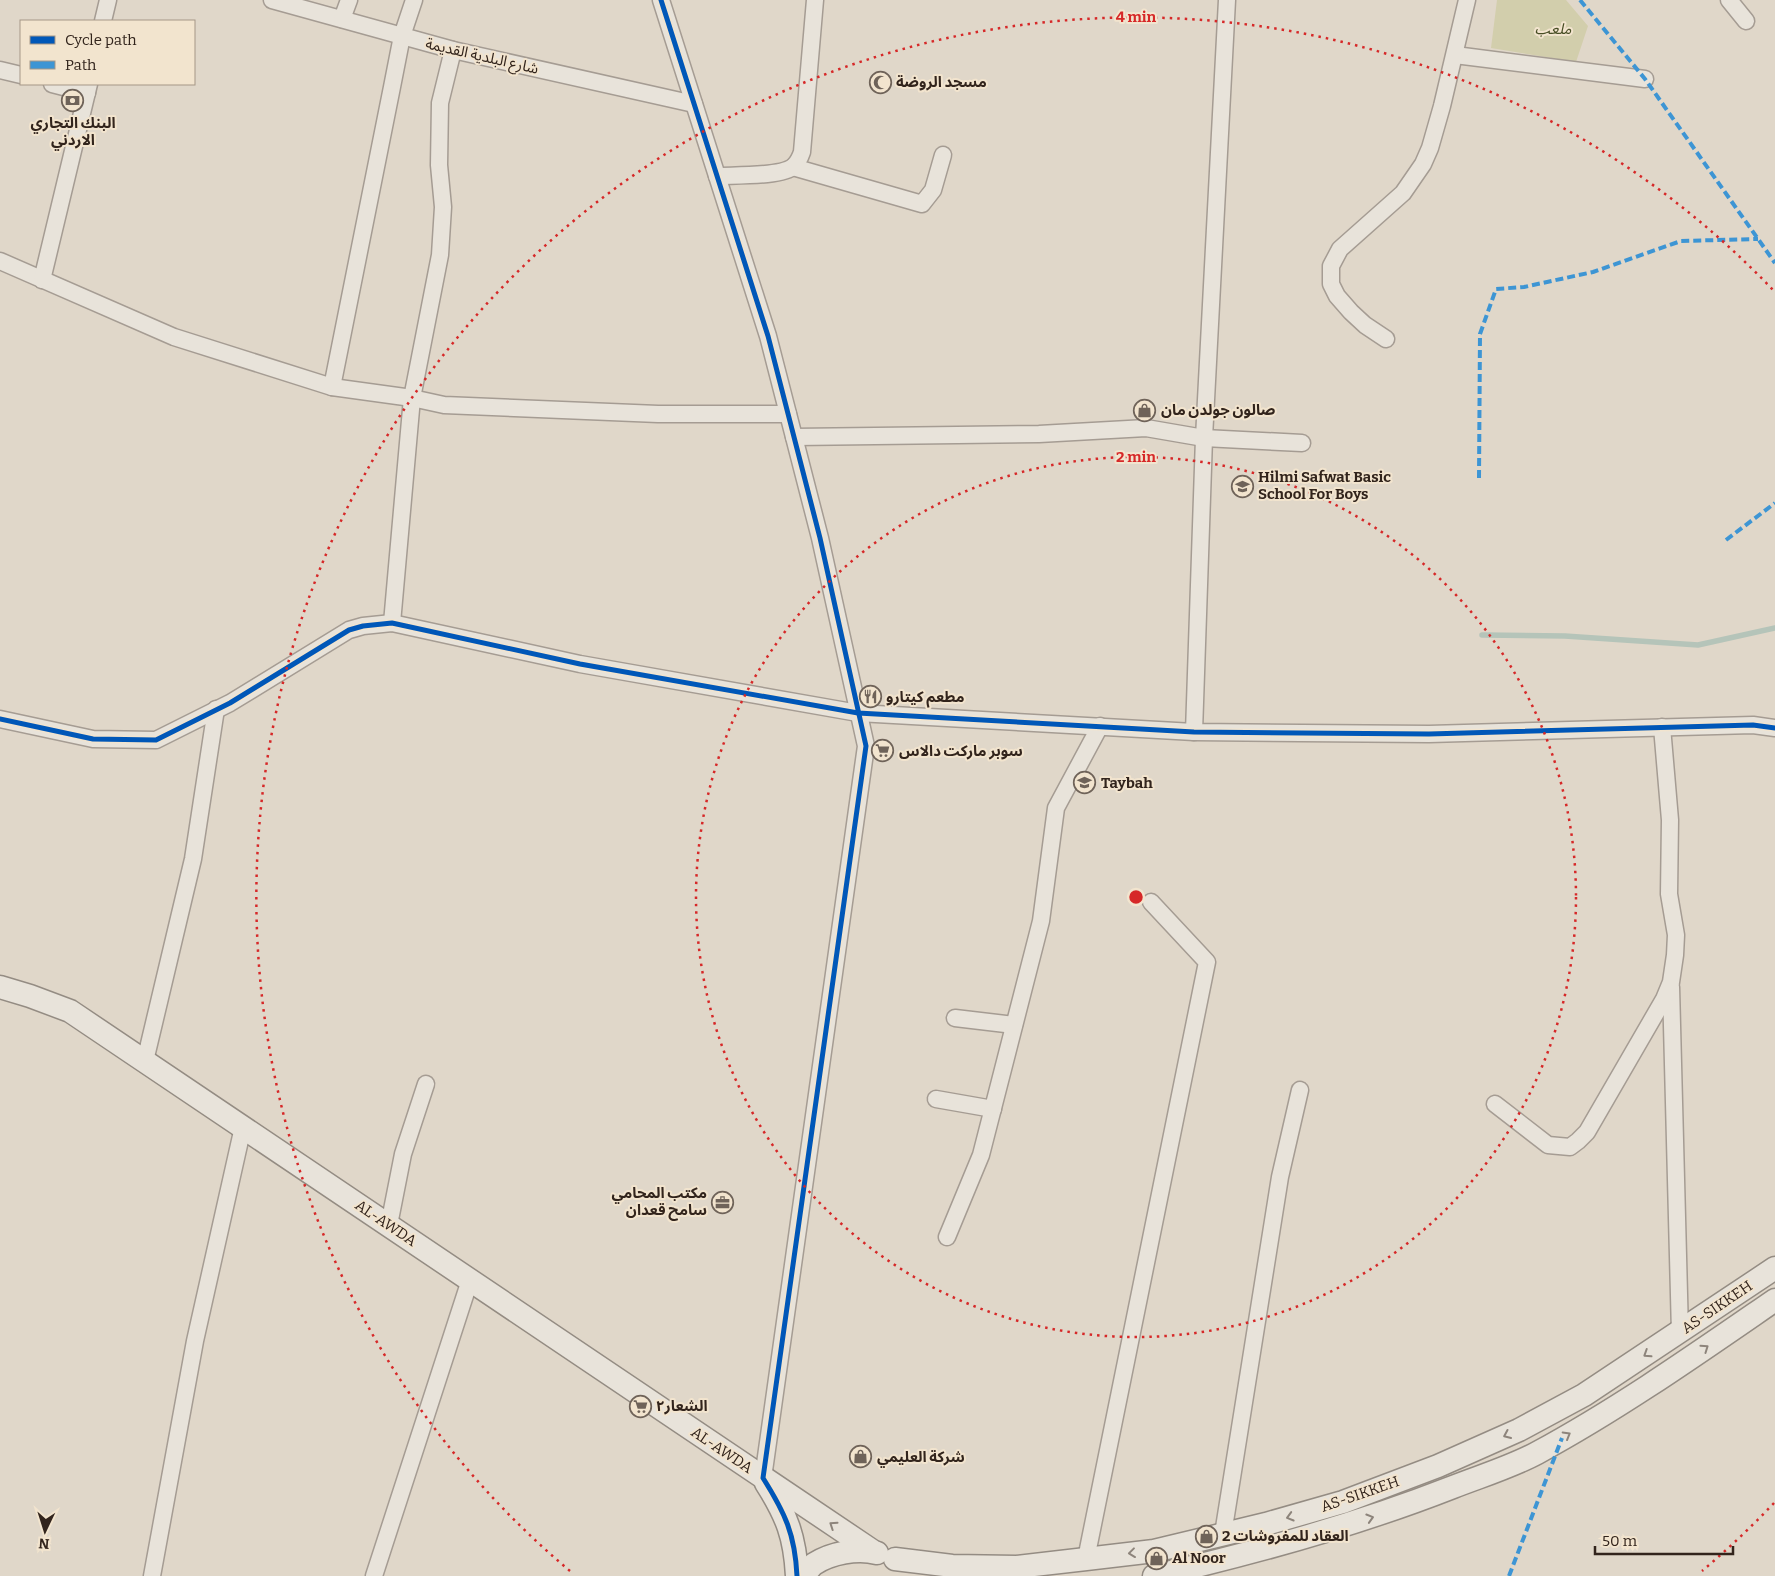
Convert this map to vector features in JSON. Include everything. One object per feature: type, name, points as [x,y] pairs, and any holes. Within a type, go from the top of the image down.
[{"type":"street","points":[[103,20],[108,0]]},
{"type":"street","name":"شارع البلدية القديمة","points":[[272,0],[453,50],[694,104]]},
{"type":"street","points":[[342,19],[349,0]]},
{"type":"street","points":[[332,387],[402,36],[414,0]]},
{"type":"street","points":[[661,0],[768,336],[820,538],[866,746],[763,1478],[784,1514],[791,1532],[797,1576]]},
{"type":"street","points":[[717,176],[782,173],[793,167],[799,160],[802,152],[815,0]]},
{"type":"street","points":[[1194,732],[1204,438],[1227,0]]},
{"type":"street","points":[[1386,339],[1358,319],[1337,296],[1332,284],[1331,266],[1340,249],[1394,202],[1414,179],[1430,148],[1456,55],[1467,0]]},
{"type":"street","points":[[1729,0],[1746,21]]},
{"type":"street","points":[[392,623],[412,398],[441,247],[443,207],[439,165],[440,103],[453,50]]},
{"type":"street","points":[[1456,55],[1645,79]]},
{"type":"street","points":[[0,70],[20,76]]},
{"type":"street","points":[[42,280],[88,89],[59,85]]},
{"type":"street","points":[[793,167],[922,204],[933,190],[943,154]]},
{"type":"street","points":[[0,261],[174,337],[332,387],[444,404],[648,414],[788,414]]},
{"type":"street","points":[[794,437],[1038,434],[1146,428],[1204,438],[1302,443]]},
{"type":"street","points":[[0,719],[93,739],[156,740],[230,703],[349,630],[363,626],[392,623],[580,664],[858,713],[1194,732],[1428,734],[1753,725],[1775,728]]},
{"type":"street","points":[[145,1061],[193,859],[216,709]]},
{"type":"street","points":[[947,1237],[981,1155],[1041,921],[1056,808],[1100,726]]},
{"type":"street","points":[[1495,1104],[1548,1145],[1570,1147],[1586,1132],[1664,999],[1671,982],[1676,955],[1676,935],[1669,894],[1670,820],[1662,727]]},
{"type":"street","points":[[1086,1559],[1207,962],[1151,902]]},
{"type":"street","points":[[1671,982],[1680,1333]]},
{"type":"street","name":"AL-AWDA","points":[[0,987],[30,996],[70,1012],[763,1478],[884,1555]]},
{"type":"street","points":[[955,1018],[1014,1025]]},
{"type":"street","points":[[388,1225],[403,1154],[426,1084]]},
{"type":"street","points":[[1222,1534],[1280,1177],[1300,1090]]},
{"type":"street","points":[[936,1099],[993,1109]]},
{"type":"street","points":[[152,1576],[195,1341],[243,1127]]},
{"type":"street","name":"AS-SIKKEH","points":[[804,1576],[813,1565],[827,1558],[854,1550],[952,1566],[1017,1567],[1154,1551],[1343,1502],[1438,1466],[1519,1430],[1584,1396],[1775,1268]]},
{"type":"street","points":[[374,1576],[470,1280]]},
{"type":"street","name":"AS-SIKKEH","points":[[1154,1576],[1319,1534],[1400,1508],[1536,1454],[1694,1356],[1775,1300]]},
{"type":"street","points":[[884,1555],[912,1576]]},
{"type":"green space","name":"ملعب","points":[[1497,0],[1566,0],[1588,26],[1576,62],[1491,48]]},
{"type":"waterway","points":[[1482,635],[1565,636],[1698,645],[1775,628]]},
{"type":"marked path","points":[[1580,0],[1645,79],[1775,263]]},
{"type":"marked path","points":[[1479,478],[1480,334],[1496,289],[1524,287],[1593,272],[1681,241],[1758,239]]},
{"type":"marked path","points":[[1726,540],[1775,503]]},
{"type":"marked path","points":[[1509,1576],[1562,1438]]},
{"type":"cycle path","points":[[661,0],[768,336],[820,538],[866,746],[763,1478],[788,1524],[794,1548],[797,1576]]},
{"type":"cycle path","points":[[0,719],[93,739],[156,740],[230,703],[349,630],[363,626],[392,623],[580,664],[858,713],[1194,732],[1429,734],[1753,725],[1775,728]]},
{"type":"place","name":"مسجد الروضة","points":[[880,82]]},
{"type":"place","name":"البنك التجاري الاردني","points":[[73,100]]},
{"type":"place","name":"صالون جولدن مان","points":[[1145,410]]},
{"type":"place","name":"Hilmi Safwat Basic School For Boys","points":[[1242,486]]},
{"type":"place","name":"مطعم كيتارو","points":[[870,697]]},
{"type":"place","name":"سوبر ماركت دالاس","points":[[883,751]]},
{"type":"place","name":"Taybah","points":[[1085,783]]},
{"type":"place","name":"مكتب المحامي سامح قعدان","points":[[723,1202]]},
{"type":"place","name":"الشعار٢","points":[[640,1406]]},
{"type":"place","name":"شركة العليمي","points":[[861,1457]]},
{"type":"place","name":"العقاد للمفروشات 2","points":[[1206,1536]]},
{"type":"place","name":"Al Noor","points":[[1156,1558]]}]
